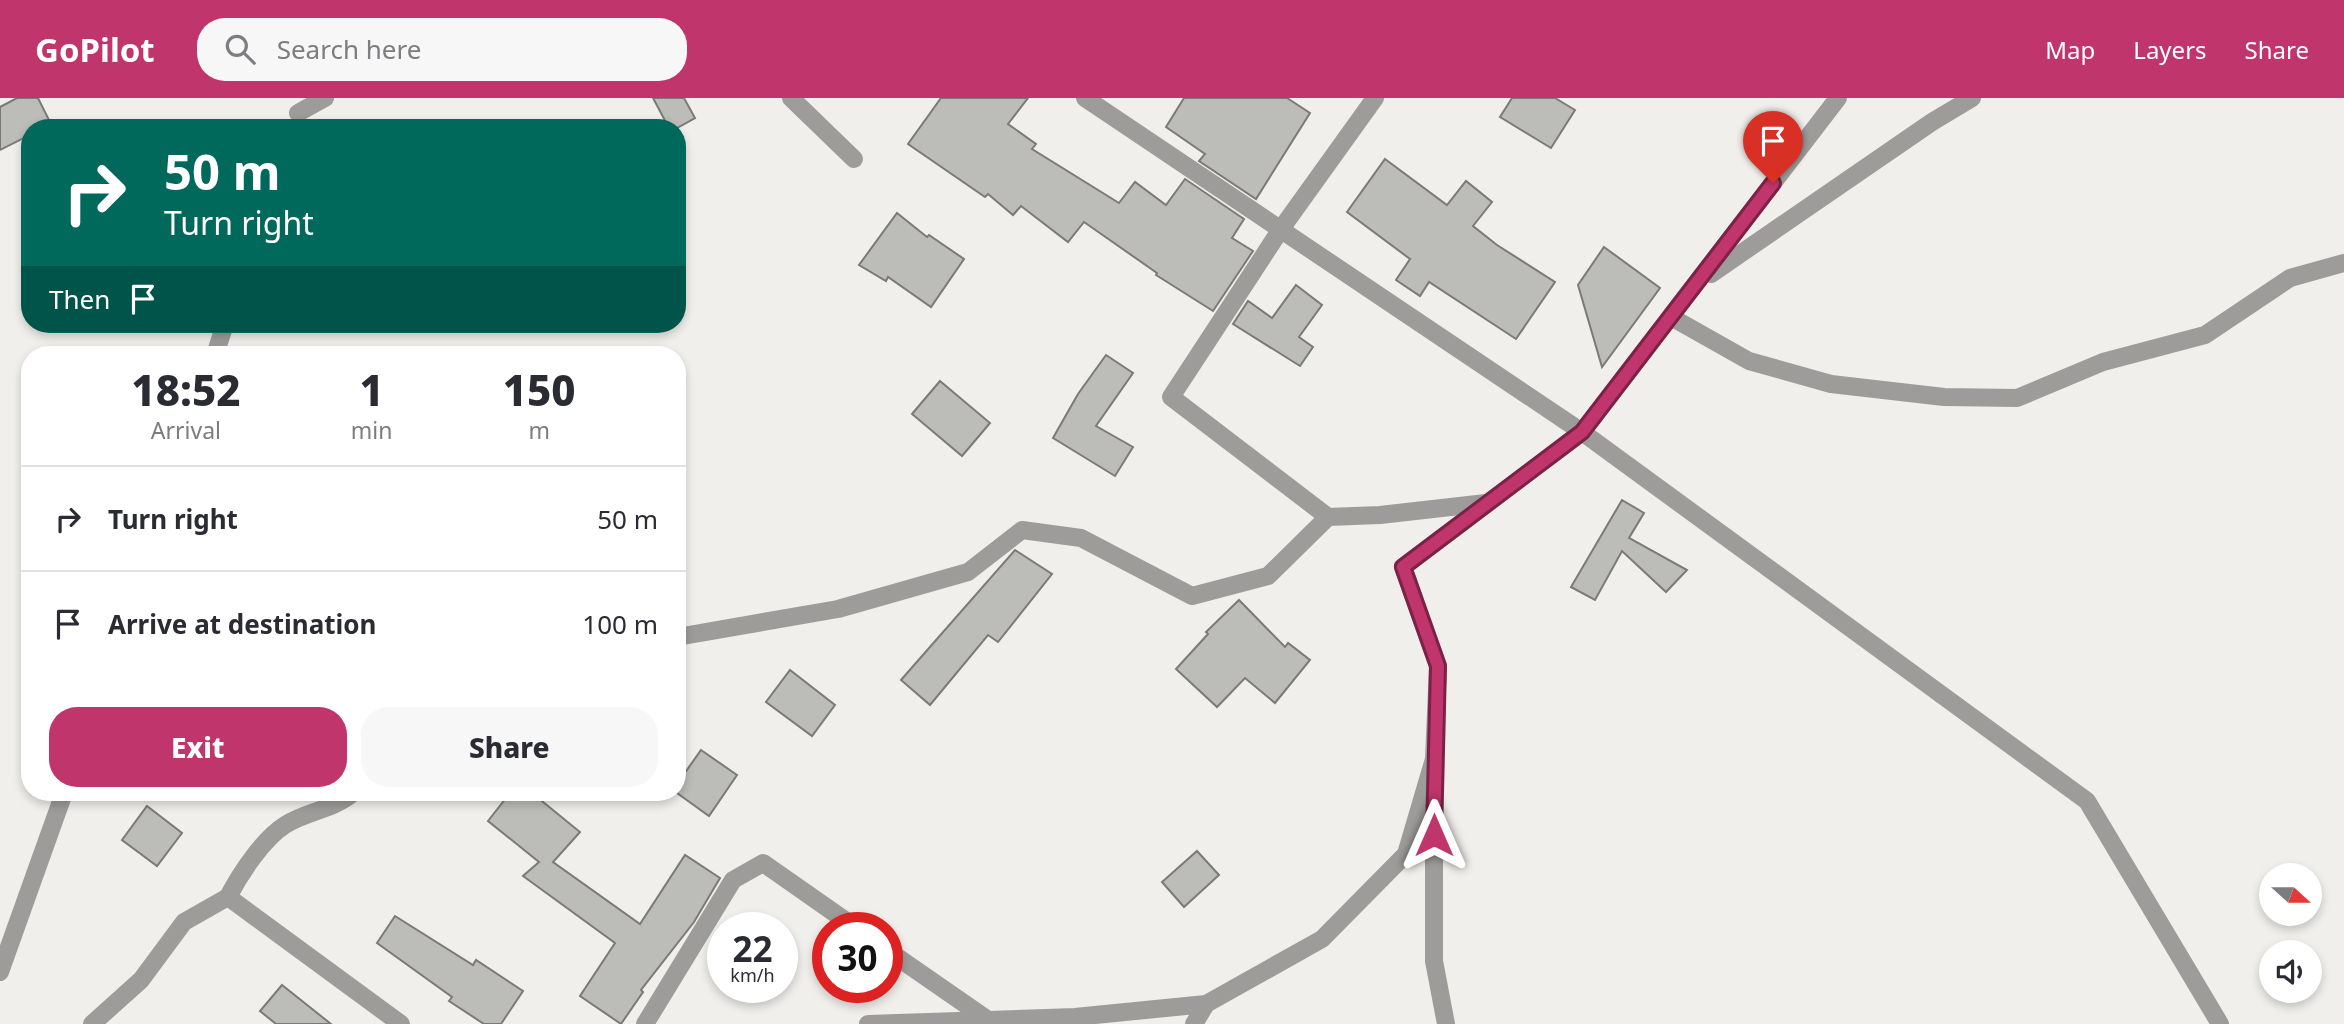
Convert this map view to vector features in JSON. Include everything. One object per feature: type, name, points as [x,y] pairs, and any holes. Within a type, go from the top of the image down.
[{"type":"street","points":[[297,113],[326,98]]},
{"type":"street","points":[[791,98],[854,159]]},
{"type":"street","points":[[1375,98],[1281,229],[1171,397],[1328,517],[1380,515],[1486,503]]},
{"type":"street","points":[[1446,1024],[1434,961],[1434,759],[1438,666],[1403,567],[1582,432],[1838,98]]},
{"type":"street","points":[[1695,284],[1932,122],[1972,98]]},
{"type":"street","points":[[1092,100],[1582,432],[2087,802],[2220,1024]]},
{"type":"street","points":[[1671,317],[1749,361],[1830,384],[1944,397],[2017,398],[2103,362],[2206,335],[2290,278],[2344,263]]},
{"type":"street","points":[[686,635],[838,609],[968,572],[1022,530],[1081,538],[1192,596],[1268,576],[1328,517]]},
{"type":"street","points":[[868,1024],[1075,1017],[1206,1004],[1322,939],[1406,854],[1434,759]]},
{"type":"street","points":[[0,972],[61,801]]},
{"type":"street","points":[[92,1024],[141,979],[184,922],[228,897],[244,867],[284,825],[344,801]]},
{"type":"street","points":[[645,1024],[733,880],[763,863],[833,912]]},
{"type":"street","points":[[228,897],[401,1024]]},
{"type":"street","points":[[903,961],[988,1020]]},
{"type":"street","points":[[1194,1024],[1206,1004]]},
{"type":"building","points":[[17,98],[38,98],[48,119],[21,119],[21,140],[0,150],[0,107]]},
{"type":"building","points":[[653,98],[684,98],[695,118],[686,123],[686,119],[664,119]]},
{"type":"building","points":[[941,98],[1028,98],[1008,124],[1036,144],[1032,149],[1119,203],[1135,182],[1166,205],[1185,179],[1244,219],[1232,238],[1253,251],[1213,311],[1156,275],[1157,273],[1084,222],[1068,242],[1021,206],[1013,215],[988,194],[985,197],[908,144]]},
{"type":"building","points":[[1184,98],[1287,98],[1310,113],[1256,199],[1199,161],[1205,154],[1166,127]]},
{"type":"building","points":[[1512,98],[1555,98],[1575,110],[1551,148],[1500,117]]},
{"type":"building","points":[[1385,159],[1447,205],[1466,181],[1492,202],[1473,226],[1497,245],[1555,282],[1516,339],[1429,282],[1420,296],[1396,280],[1410,259],[1347,212]]},
{"type":"building","points":[[897,213],[927,237],[929,235],[964,259],[931,307],[888,277],[886,281],[859,265]]},
{"type":"building","points":[[1604,247],[1660,288],[1602,367],[1578,285]]},
{"type":"building","points":[[1296,285],[1322,305],[1299,337],[1313,347],[1300,366],[1233,324],[1248,301],[1272,318]]},
{"type":"building","points":[[1106,355],[1133,373],[1096,426],[1133,447],[1115,476],[1053,438],[1078,394]]},
{"type":"building","points":[[940,381],[990,423],[962,456],[912,414]]},
{"type":"building","points":[[1622,500],[1644,513],[1629,538],[1687,570],[1666,592],[1622,551],[1595,600],[1571,587]]},
{"type":"building","points":[[1015,550],[1052,574],[998,642],[988,635],[930,705],[901,680]]},
{"type":"building","points":[[1239,600],[1285,647],[1288,643],[1310,660],[1275,703],[1245,678],[1217,707],[1176,669],[1208,634],[1206,632]]},
{"type":"building","points":[[790,670],[835,705],[812,736],[766,702]]},
{"type":"building","points":[[701,750],[737,775],[709,816],[686,799],[686,771]]},
{"type":"building","points":[[504,801],[542,801],[580,832],[553,862],[640,924],[685,855],[720,878],[694,922],[641,990],[643,992],[621,1024],[580,996],[615,943],[523,876],[539,862],[488,821]]},
{"type":"building","points":[[147,806],[182,833],[157,866],[122,840]]},
{"type":"building","points":[[1197,851],[1219,875],[1184,907],[1162,882]]},
{"type":"building","points":[[395,916],[473,965],[476,960],[523,991],[501,1024],[484,1024],[449,1001],[452,997],[377,943]]},
{"type":"building","points":[[282,985],[331,1024],[276,1024],[260,1011]]},
{"type":"route","points":[[1434,835],[1438,666],[1403,567],[1582,432],[1773,183]]}]
